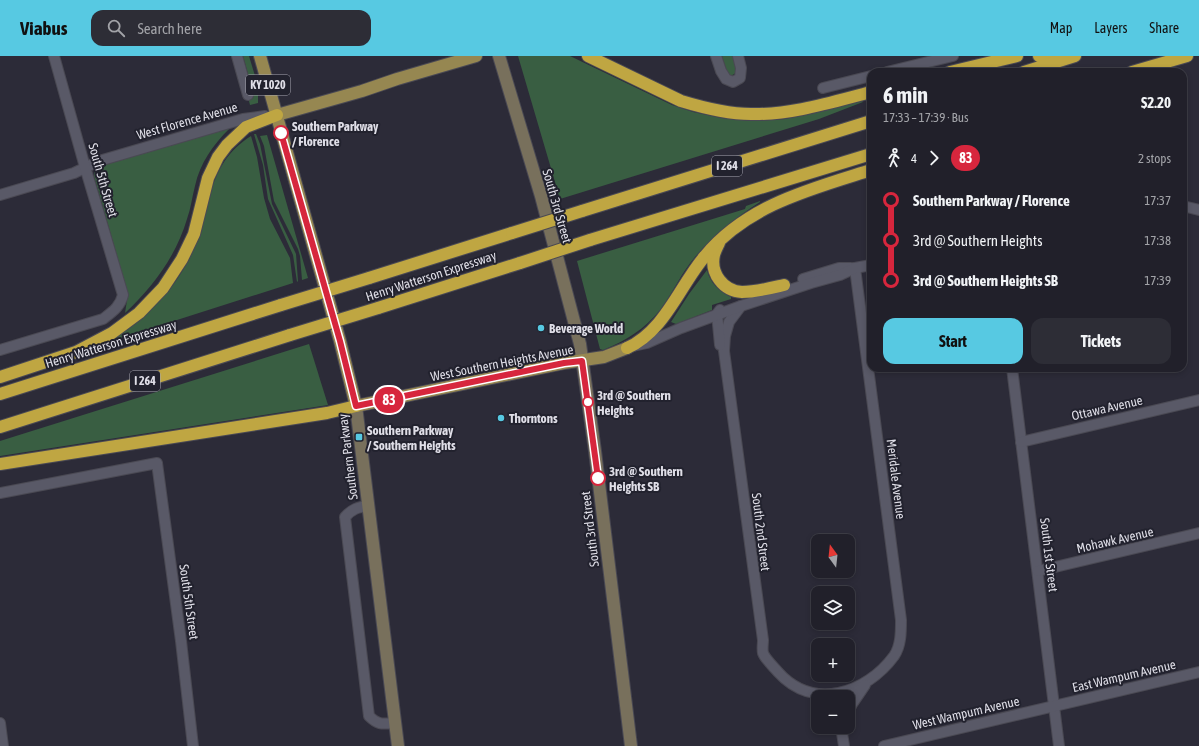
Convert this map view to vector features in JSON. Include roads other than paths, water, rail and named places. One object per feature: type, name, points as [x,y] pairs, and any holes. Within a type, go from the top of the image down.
[{"type":"highway","points":[[588,56],[681,102],[731,113],[750,114],[785,112],[867,93]]},
{"type":"highway","points":[[967,68],[1017,56]]},
{"type":"highway","points":[[1039,56],[1062,60]]},
{"type":"highway","points":[[1037,68],[1075,56]]},
{"type":"highway","points":[[1146,68],[1187,56]]},
{"type":"highway","points":[[1156,68],[1173,60]]},
{"type":"highway","points":[[0,376],[82,349],[112,333],[139,313],[164,288],[182,260],[194,234],[208,178],[218,157],[227,145],[246,127],[277,115]]},
{"type":"highway","name":"Henry Watterson Expressway","points":[[0,394],[867,122]]},
{"type":"highway","name":"Henry Watterson Expressway","points":[[0,427],[590,240],[867,155]]},
{"type":"highway","points":[[627,348],[657,325],[706,255],[744,221],[793,195],[867,171]]},
{"type":"highway","points":[[719,242],[714,256],[714,265],[716,275],[726,288],[739,292],[747,292],[784,285]]},
{"type":"highway","points":[[0,464],[328,414],[356,406]]},
{"type":"main road","name":"Southern Parkway","points":[[260,56],[340,341],[356,406],[398,746]]},
{"type":"main road","name":"West Florence Avenue","points":[[277,115],[476,56]]},
{"type":"main road","name":"South 3rd Street","points":[[499,56],[575,322],[582,361],[632,746]]},
{"type":"main road","name":"West Southern Heights Avenue","points":[[356,406],[564,363],[604,357],[627,348]]},
{"type":"street","name":"South 5th Street","points":[[0,350],[103,319],[116,310],[122,301],[123,295],[54,56]]},
{"type":"street","points":[[237,56],[248,95]]},
{"type":"street","points":[[716,56],[720,71],[726,80],[733,82],[740,78],[741,68],[738,56]]},
{"type":"street","points":[[904,68],[953,56]]},
{"type":"street","points":[[823,88],[867,77]]},
{"type":"street","name":"West Florence Avenue","points":[[0,195],[74,173],[99,161],[242,119],[277,115]]},
{"type":"street","points":[[1187,207],[1199,210]]},
{"type":"street","name":"West Southern Heights Avenue","points":[[717,314],[722,306],[784,285],[839,268],[855,268],[867,266]]},
{"type":"street","name":"West Southern Heights Avenue","points":[[627,348],[647,343],[717,314],[840,275],[855,268]]},
{"type":"street","name":"Meridale Avenue","points":[[855,268],[867,360]]},
{"type":"street","name":"South 2nd Street","points":[[741,306],[729,322],[725,336],[724,351],[763,640],[763,653],[782,676],[811,695]]},
{"type":"street","name":"South 2nd Street","points":[[717,314],[720,346],[724,351]]},
{"type":"street","name":"Meridale Avenue","points":[[850,690],[874,678],[894,656],[900,637],[901,620],[869,372]]},
{"type":"street","name":"South 1st Street","points":[[1012,372],[1059,746]]},
{"type":"street","name":"Ottawa Avenue","points":[[1021,442],[1199,400]]},
{"type":"street","name":"South 5th Street","points":[[0,493],[157,463],[181,641],[193,746]]},
{"type":"street","points":[[368,506],[359,507],[351,511],[345,517],[360,648],[369,716],[374,721],[381,724],[394,723]]},
{"type":"street","name":"Mohawk Avenue","points":[[1038,571],[1199,533]]},
{"type":"street","name":"East Wampum Avenue","points":[[1055,706],[1199,672]]},
{"type":"street","name":"Meridale Avenue","points":[[855,700],[868,682]]},
{"type":"street","name":"West Wampum Avenue","points":[[884,746],[1055,706]]},
{"type":"street","points":[[0,723],[3,746]]},
{"type":"street","points":[[842,734],[844,746]]},
{"type":"place","name":"Southern Parkway / Florence","points":[[281,133]]},
{"type":"place","name":"Beverage World","points":[[541,328]]},
{"type":"place","name":"3rd @ Southern Heights","points":[[588,402]]},
{"type":"place","name":"Thorntons","points":[[501,418]]},
{"type":"place","name":"Southern Parkway / Southern Heights","points":[[359,437]]},
{"type":"place","name":"3rd @ Southern Heights SB","points":[[598,478]]}]
